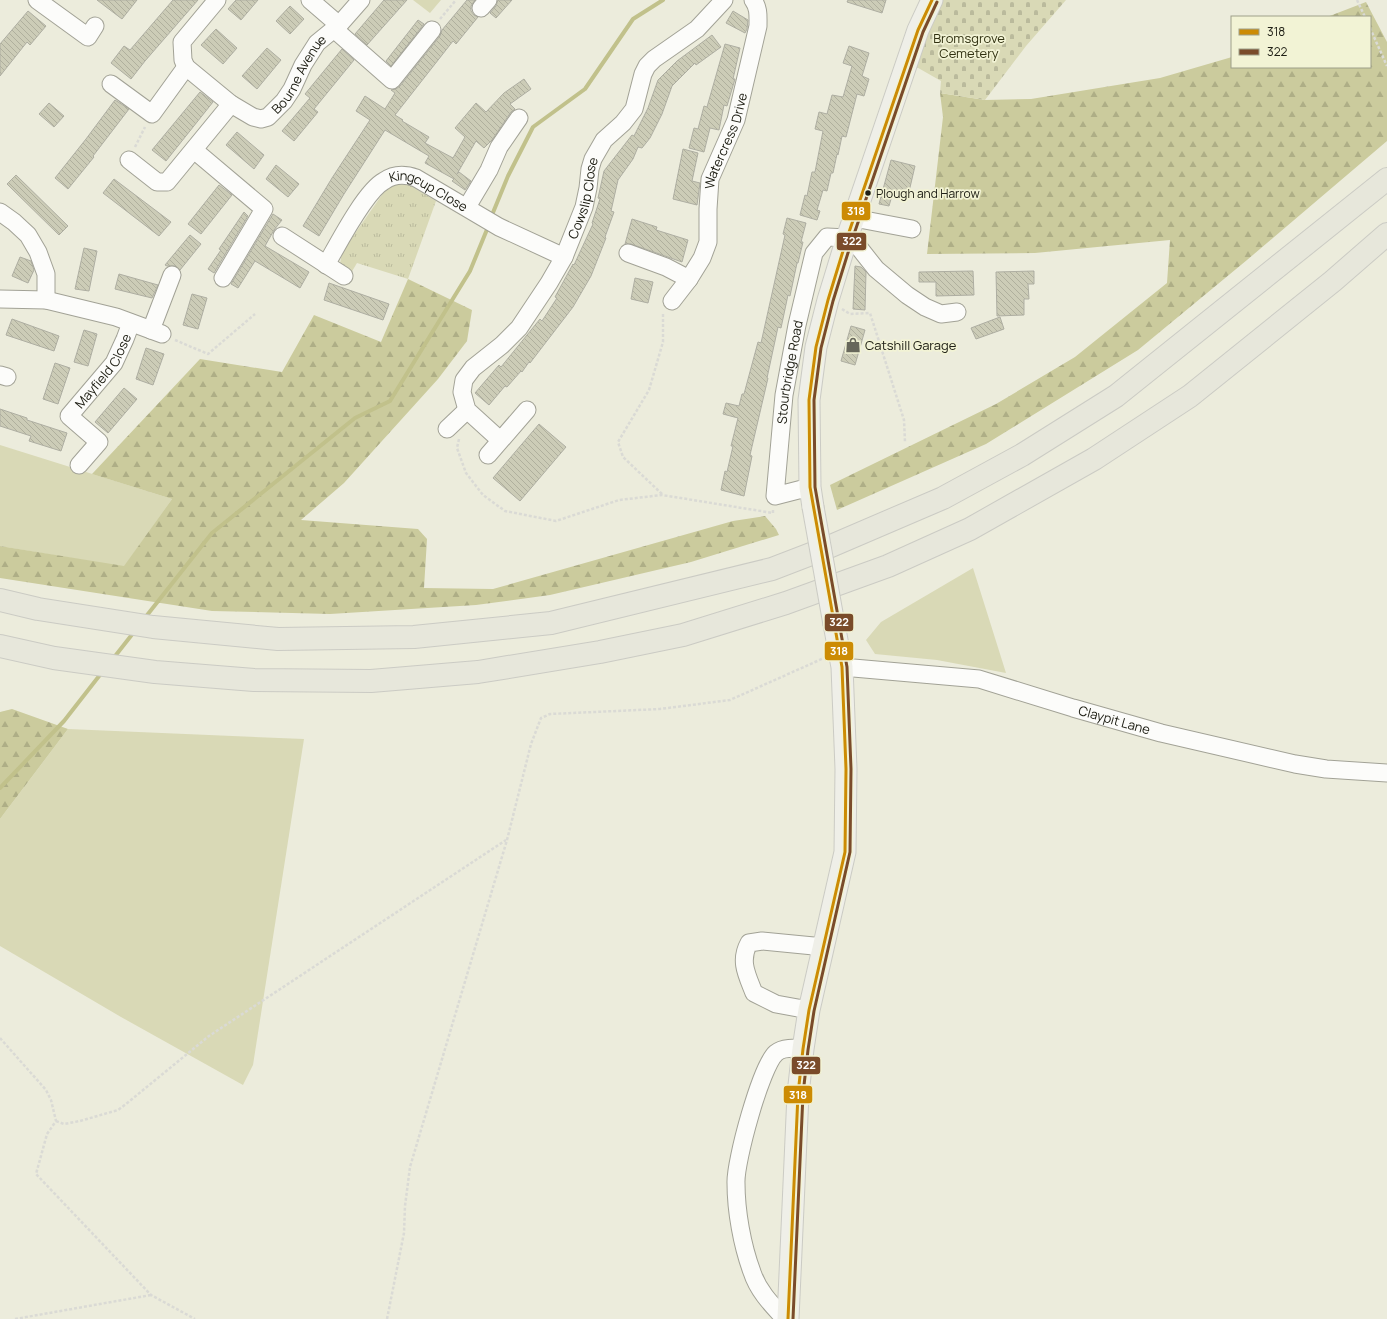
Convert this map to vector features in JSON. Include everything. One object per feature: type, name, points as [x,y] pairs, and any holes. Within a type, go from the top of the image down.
[{"type":"highway","points":[[0,600],[38,609],[153,627],[278,638],[414,637],[551,623],[772,569],[824,549],[943,498],[1022,455],[1116,396],[1387,179]]},
{"type":"highway","points":[[0,646],[54,658],[156,672],[254,680],[371,681],[478,672],[600,652],[683,635],[786,603],[888,566],[970,529],[1087,463],[1190,396],[1333,281],[1387,234]]},
{"type":"main road","name":"Stourbridge Road","points":[[788,1319],[798,1094],[803,1048],[809,1010],[845,852],[846,769],[840,659],[812,497],[809,400],[816,347],[828,300],[847,238],[918,30],[932,0]]},
{"type":"street","points":[[37,0],[88,37],[95,26]]},
{"type":"street","points":[[111,84],[152,114],[186,67],[183,60],[182,42],[217,0]]},
{"type":"street","points":[[310,0],[392,80],[434,26]]},
{"type":"street","name":"Bourne Avenue","points":[[186,67],[231,104],[253,117],[261,119],[268,117],[284,101],[292,89],[303,65],[317,43],[336,27],[361,0]]},
{"type":"street","name":"Cowslip Close","points":[[457,419],[464,380],[472,368],[502,345],[519,328],[549,283],[564,257],[584,207],[593,159],[604,140],[623,123],[634,109],[645,70],[654,59],[697,29],[724,0]]},
{"type":"street","name":"Watercress Drive","points":[[672,301],[689,279],[702,258],[708,242],[710,179],[736,120],[758,26],[758,12],[753,0]]},
{"type":"street","points":[[129,160],[157,182],[167,182],[231,104]]},
{"type":"street","points":[[467,207],[489,170],[499,147],[519,118]]},
{"type":"street","points":[[194,150],[264,209],[223,278]]},
{"type":"street","name":"Kingcup Close","points":[[326,266],[368,196],[379,184],[391,178],[403,175],[416,178],[499,226],[564,257]]},
{"type":"street","points":[[0,212],[28,235],[38,252],[46,274],[46,300]]},
{"type":"street","points":[[854,218],[912,229]]},
{"type":"street","points":[[282,236],[326,266],[344,276]]},
{"type":"street","name":"Stourbridge Road","points":[[775,496],[784,396],[797,325],[814,253],[827,237],[847,238]]},
{"type":"street","points":[[847,238],[857,245],[880,273],[924,307],[941,314],[957,312]]},
{"type":"street","points":[[628,253],[666,267],[689,279]]},
{"type":"street","points":[[156,332],[172,275]]},
{"type":"street","name":"Mayfield Close","points":[[0,299],[46,300],[116,317],[156,332]]},
{"type":"street","name":"Mayfield Close","points":[[79,465],[99,442],[69,416],[114,363],[131,323]]},
{"type":"street","points":[[488,455],[495,436],[527,410]]},
{"type":"street","points":[[457,419],[495,436]]},
{"type":"street","points":[[775,496],[812,497]]},
{"type":"street","name":"Claypit Lane","points":[[840,659],[980,679],[1073,708],[1161,733],[1280,760],[1326,769],[1387,773]]},
{"type":"street","points":[[809,1010],[776,1004],[754,993],[743,961],[745,950],[749,943],[762,941],[824,947]]},
{"type":"street","points":[[785,1319],[763,1295],[752,1273],[741,1226],[736,1181],[743,1141],[755,1101],[767,1069],[776,1054],[782,1050],[803,1048]]},
{"type":"path","points":[[434,26],[456,0]]},
{"type":"path","points":[[1357,0],[1365,16]]},
{"type":"path","points":[[1371,30],[1387,66]]},
{"type":"path","points":[[129,160],[152,114]]},
{"type":"path","points":[[828,300],[850,314],[870,313],[904,420],[905,442]]},
{"type":"path","points":[[662,495],[622,457],[618,442],[649,390],[664,342],[663,312],[672,301]]},
{"type":"path","points":[[156,332],[208,354],[255,314]]},
{"type":"path","points":[[457,419],[461,425],[457,448],[466,473],[483,495],[505,511],[556,521],[619,500],[662,495],[773,513],[775,496]]},
{"type":"path","points":[[387,1319],[404,1234],[405,1206],[410,1167],[507,840],[531,744],[541,718],[550,714],[660,709],[730,700],[840,659]]},
{"type":"path","points":[[56,1121],[64,1124],[118,1110],[209,1036],[507,840]]},
{"type":"path","points":[[0,1038],[46,1090],[51,1100],[56,1121],[47,1134],[36,1174],[151,1295],[195,1319]]},
{"type":"path","points":[[15,1319],[151,1295]]},
{"type":"green space","points":[[413,0],[441,0],[430,13]]},
{"type":"green space","name":"Bromsgrove Cemetery","points":[[941,0],[1066,0],[1026,46],[985,100],[940,93],[941,81],[913,65]]},
{"type":"green space","points":[[1366,2],[1387,42],[1387,141],[1138,350],[986,444],[837,510],[830,485],[996,404],[1075,357],[1167,283],[1170,240],[1035,253],[927,254],[943,117],[940,93],[985,100],[1031,99],[1160,78],[1231,57],[1231,68],[1371,68],[1371,16],[1330,16]]},
{"type":"green space","points":[[398,184],[409,185],[436,201],[408,279],[357,263],[351,273],[340,264],[342,252],[386,189]]},
{"type":"green space","points":[[408,279],[472,310],[467,341],[438,379],[344,483],[301,520],[418,529],[427,539],[424,588],[493,589],[733,521],[765,516],[779,535],[691,562],[550,595],[476,605],[330,614],[212,611],[0,578],[0,546],[124,566],[172,499],[92,474],[200,359],[282,372],[314,315],[381,342]]},
{"type":"green space","points":[[0,445],[172,499],[124,567],[0,546]]},
{"type":"green space","points":[[973,568],[1006,673],[937,660],[875,654],[866,640],[881,622]]},
{"type":"green space","points":[[12,709],[68,729],[0,819],[0,712]]},
{"type":"green space","points":[[68,729],[304,739],[253,1065],[243,1085],[121,1017],[0,946],[0,819]]},
{"type":"building","points":[[97,0],[137,0],[122,19]]},
{"type":"building","points":[[173,0],[198,0],[131,79],[111,63],[124,46],[130,50]]},
{"type":"building","points":[[236,0],[258,0],[241,20],[228,9]]},
{"type":"building","points":[[384,0],[407,0],[367,45],[355,34]]},
{"type":"building","points":[[467,0],[475,0],[471,6],[471,11],[478,17],[456,44],[453,41],[395,115],[403,120],[402,121],[429,137],[425,143],[453,158],[465,137],[455,128],[476,103],[486,112],[504,93],[524,79],[531,89],[510,104],[515,109],[511,112],[492,140],[484,148],[476,141],[457,174],[459,172],[471,181],[465,190],[452,181],[454,179],[425,163],[429,156],[385,130],[319,236],[303,226],[370,120],[356,111],[365,96],[385,109],[395,93],[391,90],[400,86],[440,36],[442,30]]},
{"type":"building","points":[[498,0],[512,0],[496,18],[490,13],[496,6]]},
{"type":"building","points":[[848,0],[886,0],[882,13],[847,2]]},
{"type":"building","points":[[290,6],[304,19],[290,34],[276,21]]},
{"type":"building","points":[[28,11],[46,26],[30,45],[27,42],[0,76],[0,44]]},
{"type":"building","points":[[733,11],[748,20],[745,33],[726,23]]},
{"type":"building","points":[[418,20],[424,24],[391,66],[386,61]]},
{"type":"building","points":[[216,29],[237,48],[223,64],[201,45]]},
{"type":"building","points":[[712,35],[721,47],[696,65],[695,63],[672,86],[662,114],[650,138],[642,148],[638,147],[633,159],[618,180],[611,211],[614,212],[605,237],[606,238],[591,276],[573,307],[530,363],[529,362],[522,372],[521,371],[507,387],[505,386],[489,405],[475,393],[499,365],[501,367],[540,319],[542,321],[557,298],[555,297],[573,264],[574,265],[593,224],[592,223],[600,199],[598,198],[604,171],[632,135],[634,136],[648,108],[658,80],[677,61]]},
{"type":"building","points":[[725,44],[740,48],[733,79],[735,79],[727,106],[724,105],[719,130],[710,128],[704,152],[689,148],[694,128],[698,129],[704,106],[707,107]]},
{"type":"building","points":[[849,46],[869,53],[862,76],[869,79],[864,96],[857,94],[846,137],[842,136],[827,191],[823,190],[817,210],[820,211],[817,220],[800,215],[805,195],[807,196],[812,172],[815,172],[823,131],[815,129],[819,112],[827,114],[832,95],[843,97],[852,66],[843,63]]},
{"type":"building","points":[[267,48],[281,60],[257,89],[242,76]]},
{"type":"building","points":[[342,49],[354,60],[314,109],[318,112],[294,141],[282,131],[310,98],[305,94]]},
{"type":"building","points":[[200,92],[213,102],[166,161],[152,150]]},
{"type":"building","points":[[115,100],[129,109],[93,156],[94,157],[68,189],[55,178]]},
{"type":"building","points":[[49,103],[64,116],[54,127],[39,114]]},
{"type":"building","points":[[237,132],[264,155],[254,169],[226,145]]},
{"type":"building","points":[[683,149],[698,153],[692,181],[700,183],[697,205],[673,199]]},
{"type":"building","points":[[891,160],[915,166],[908,196],[893,192],[889,206],[879,204]]},
{"type":"building","points":[[276,165],[299,184],[288,197],[266,179]]},
{"type":"building","points":[[16,175],[68,226],[59,235],[7,184]]},
{"type":"building","points":[[114,179],[171,222],[159,236],[103,193]]},
{"type":"building","points":[[219,185],[232,195],[201,234],[188,224]]},
{"type":"building","points":[[244,212],[248,216],[214,273],[208,269],[221,250],[219,249]]},
{"type":"building","points":[[273,214],[282,220],[274,230],[265,246],[309,272],[300,288],[255,261],[238,288],[231,284]]},
{"type":"building","points":[[787,218],[806,223],[790,296],[788,295],[781,328],[778,327],[750,455],[752,456],[744,496],[721,490],[725,471],[727,472],[733,446],[731,446],[738,418],[723,414],[726,403],[739,406],[742,394],[744,394],[758,342],[761,343],[785,235],[783,234]]},
{"type":"building","points":[[632,219],[657,227],[656,230],[688,240],[682,262],[631,244],[625,244]]},
{"type":"building","points":[[190,235],[201,244],[180,270],[175,266],[165,265]]},
{"type":"building","points":[[84,248],[97,251],[89,291],[75,289]]},
{"type":"building","points":[[20,257],[31,261],[34,270],[28,283],[12,276]]},
{"type":"building","points":[[855,266],[861,267],[866,272],[865,310],[853,309]]},
{"type":"building","points":[[973,271],[974,295],[936,296],[936,282],[919,282],[919,272]]},
{"type":"building","points":[[1034,271],[1034,284],[1028,284],[1029,299],[1024,299],[1024,315],[997,316],[996,272]]},
{"type":"building","points":[[119,274],[158,285],[152,298],[115,289]]},
{"type":"building","points":[[635,278],[653,282],[648,303],[631,299]]},
{"type":"building","points":[[329,283],[389,304],[383,320],[324,300]]},
{"type":"building","points":[[192,294],[207,298],[198,329],[183,325]]},
{"type":"building","points":[[1000,317],[1004,329],[976,339],[971,328]]},
{"type":"building","points":[[12,319],[59,336],[54,351],[6,335]]},
{"type":"building","name":"Catshill Garage","points":[[851,326],[865,330],[855,365],[841,361]]},
{"type":"building","points":[[84,330],[97,334],[88,366],[74,362]]},
{"type":"building","points":[[146,348],[164,354],[153,385],[136,379]]},
{"type":"building","points":[[55,363],[70,368],[58,404],[43,399]]},
{"type":"building","points":[[124,388],[137,399],[108,433],[95,422]]},
{"type":"building","points":[[0,409],[27,418],[27,420],[67,433],[61,451],[29,441],[31,436],[0,426]]},
{"type":"building","points":[[539,424],[566,447],[520,501],[493,478]]},
{"type":"waterway","points":[[492,215],[508,176],[533,127],[585,89],[633,19],[663,0]]},
{"type":"waterway","points":[[144,619],[212,533],[355,418],[390,401],[470,271],[488,227]]},
{"type":"waterway","points":[[112,660],[134,632]]},
{"type":"waterway","points":[[0,788],[64,721],[103,671]]},
{"type":"transit line","name":"318","points":[[788,1319],[798,1094],[803,1049],[809,1010],[845,852],[846,769],[842,667],[810,487],[809,400],[816,347],[828,300],[847,238],[918,30],[932,0]]},
{"type":"transit line","name":"322","points":[[793,1319],[803,1094],[808,1050],[814,1011],[850,852],[851,769],[847,667],[815,487],[814,400],[821,348],[833,301],[852,240],[923,32],[937,2]]},
{"type":"place","name":"Plough and Harrow","points":[[868,193]]},
{"type":"place","name":"Catshill Garage","points":[[853,345]]}]
